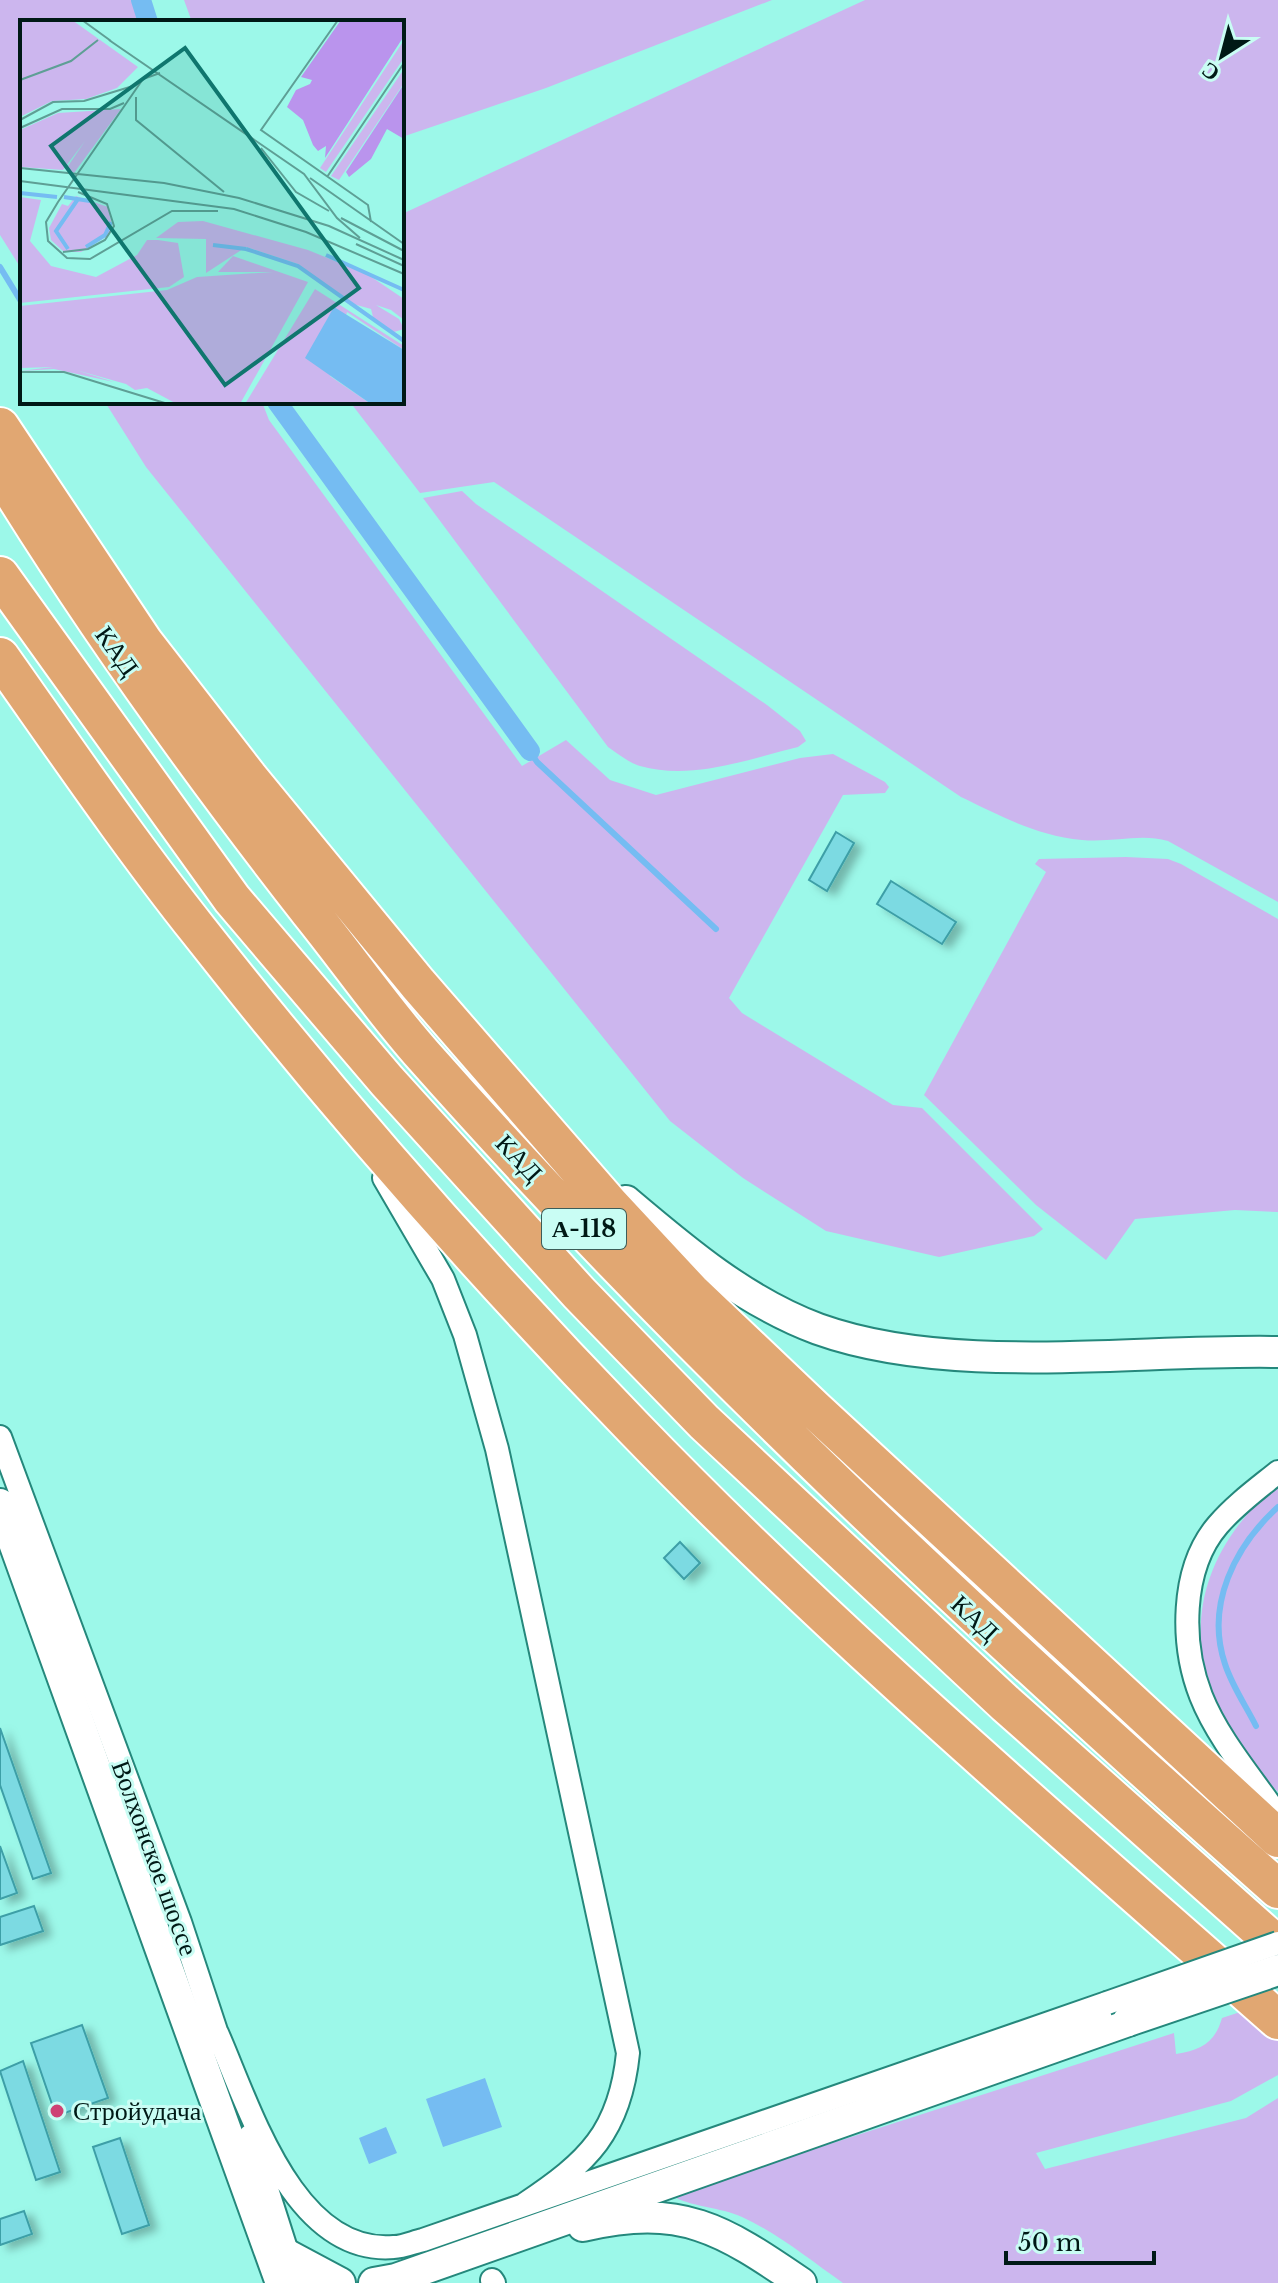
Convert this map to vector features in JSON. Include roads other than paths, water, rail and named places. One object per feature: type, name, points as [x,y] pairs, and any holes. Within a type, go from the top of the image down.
[{"type":"highway","points":[[0,427],[47,492],[144,643],[248,777],[533,1117],[691,1292],[1038,1619],[1278,1838]]},
{"type":"highway","name":"КАД","points":[[0,471],[72,588],[126,665],[273,865],[421,1052],[614,1262],[840,1490],[1027,1667],[1278,1889]]},
{"type":"highway","name":"КАД","points":[[0,576],[232,899],[387,1081],[579,1293],[704,1422],[1006,1704],[1278,1944]]},
{"type":"highway","points":[[0,657],[196,927],[337,1102],[514,1300],[634,1428],[739,1533],[1058,1825],[1278,2020]]},
{"type":"main road","points":[[533,1117],[680,1247],[741,1291],[818,1329],[897,1348],[968,1357],[1278,1352]]},
{"type":"main road","name":"Волхонское шоссе","points":[[0,1504],[283,2267]]},
{"type":"main road","points":[[387,2282],[1117,2012],[1278,1970]]},
{"type":"main road","points":[[498,2241],[608,2220],[656,2217],[695,2221],[741,2241],[801,2283]]},
{"type":"main road","points":[[283,2267],[340,2283]]},
{"type":"street","points":[[337,1102],[422,1238],[443,1279],[473,1362],[501,1463],[628,2053],[625,2084],[603,2135],[574,2171],[525,2204]]},
{"type":"street","name":"Волхонское шоссе","points":[[0,1437],[144,1825],[217,2033],[283,2267]]},
{"type":"street","points":[[1278,1472],[1216,1527],[1197,1561],[1188,1636],[1201,1697],[1278,1816]]},
{"type":"street","points":[[217,2033],[280,2170],[317,2221],[363,2242],[393,2248],[1117,2012],[1278,1944]]},
{"type":"water","points":[[485,2078],[502,2127],[443,2147],[426,2099]]},
{"type":"water","points":[[386,2127],[397,2153],[369,2164],[359,2138]]},
{"type":"waterway","points":[[141,0],[147,20]]},
{"type":"waterway","points":[[0,267],[20,300]]},
{"type":"waterway","points":[[278,404],[530,751]]},
{"type":"waterway","points":[[530,751],[537,762],[716,929]]},
{"type":"waterway","points":[[1256,1726],[1225,1664],[1219,1620],[1228,1578],[1237,1558],[1278,1507]]},
{"type":"place","name":"Стройудача","points":[[57,2111]]}]
